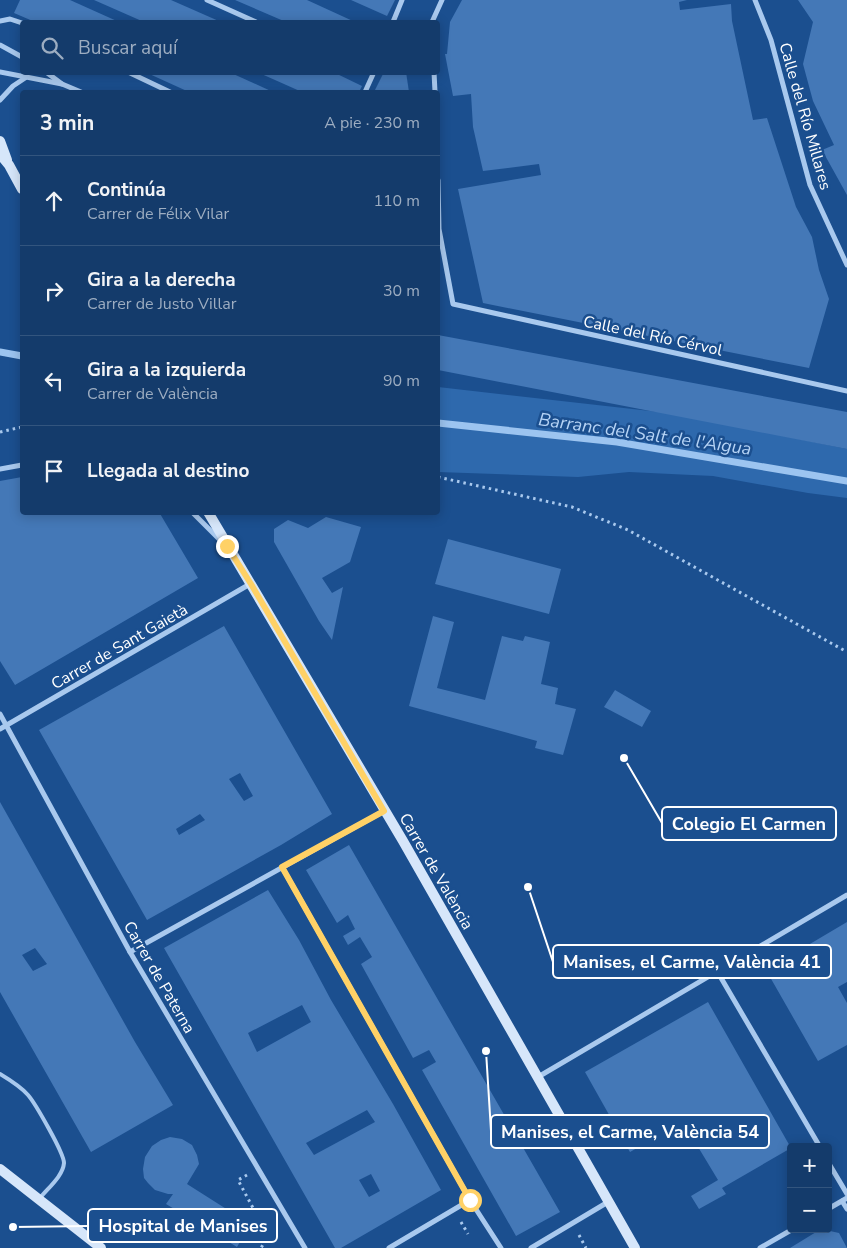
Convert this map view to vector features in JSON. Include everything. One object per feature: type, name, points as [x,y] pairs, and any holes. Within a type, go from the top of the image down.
[{"type":"main road","points":[[0,141],[9,165],[20,185]]},
{"type":"main road","points":[[0,154],[9,165]]},
{"type":"main road","name":"Carrer de València","points":[[210,515],[538,1077],[634,1248]]},
{"type":"main road","points":[[0,1170],[101,1248]]},
{"type":"street","points":[[207,0],[252,20]]},
{"type":"street","points":[[394,20],[402,0]]},
{"type":"street","points":[[433,20],[442,0]]},
{"type":"street","name":"Calle del Río Millares","points":[[755,0],[771,40],[810,185],[847,265]]},
{"type":"street","points":[[0,21],[10,19],[20,22]]},
{"type":"street","points":[[0,45],[20,56]]},
{"type":"street","points":[[0,72],[62,84],[76,90]]},
{"type":"street","points":[[50,75],[62,84]]},
{"type":"street","points":[[134,75],[166,90]]},
{"type":"street","points":[[366,90],[374,75]]},
{"type":"street","points":[[434,75],[435,90]]},
{"type":"street","points":[[0,100],[13,86],[25,78]]},
{"type":"street","name":"Calle del Río Cérvol","points":[[440,239],[453,304],[847,391]]},
{"type":"street","points":[[0,469],[20,465]]},
{"type":"street","points":[[195,515],[227,546]]},
{"type":"street","name":"Carrer de Sant Gaietà","points":[[0,729],[251,584]]},
{"type":"street","name":"Carrer de Paterna","points":[[0,714],[130,952],[305,1248]]},
{"type":"street","points":[[130,952],[384,811]]},
{"type":"street","points":[[282,867],[470,1200],[501,1248]]},
{"type":"street","points":[[538,1077],[847,895]]},
{"type":"street","points":[[717,971],[818,1143]]},
{"type":"street","points":[[832,1169],[847,1194]]},
{"type":"street","points":[[389,1248],[470,1200]]},
{"type":"street","points":[[832,1207],[845,1200],[847,1209]]},
{"type":"street","points":[[531,1248],[608,1202]]},
{"type":"street","points":[[760,1248],[787,1232]]},
{"type":"lane","points":[[0,1074],[17,1084],[29,1096],[61,1151],[64,1163],[60,1174],[38,1199]]},
{"type":"path","points":[[0,432],[20,427]]},
{"type":"path","points":[[440,477],[572,507],[620,527],[847,652]]},
{"type":"path","points":[[258,1169],[238,1180],[268,1236],[262,1248]]},
{"type":"shaded area","points":[[440,387],[677,414],[847,449],[847,498],[713,476],[629,472],[578,477],[440,472]]},
{"type":"building","points":[[20,0],[70,0],[115,20],[30,20],[14,13]]},
{"type":"building","points":[[94,0],[171,0],[216,20],[139,20]]},
{"type":"building","points":[[235,0],[307,0],[351,20],[281,20]]},
{"type":"building","points":[[351,0],[395,0],[387,16]]},
{"type":"building","points":[[462,0],[687,0],[679,2],[680,10],[731,4],[732,21],[753,120],[767,118],[796,207],[812,237],[819,270],[829,299],[809,368],[483,303],[458,189],[541,175],[539,164],[483,171],[473,127],[471,94],[453,96],[445,54],[447,54],[450,22]]},
{"type":"building","points":[[798,0],[847,0],[847,195],[822,150],[834,145],[813,101],[803,64],[813,22]]},
{"type":"building","points":[[152,75],[236,75],[269,90],[185,90]]},
{"type":"building","points":[[264,75],[339,75],[362,86],[360,90],[298,90]]},
{"type":"building","points":[[382,75],[406,75],[409,90],[375,90]]},
{"type":"building","points":[[440,335],[847,412],[847,449],[440,370]]},
{"type":"building","points":[[20,477],[20,515],[161,515],[198,578],[15,685],[0,661],[0,481]]},
{"type":"building","points":[[326,517],[361,527],[350,562],[322,578],[332,593],[343,587],[332,640],[319,621],[274,542],[274,529],[288,520],[308,528]]},
{"type":"building","points":[[448,539],[561,569],[549,614],[435,584]]},
{"type":"building","points":[[433,616],[454,622],[437,688],[485,700],[502,636],[523,641],[525,636],[550,642],[541,684],[558,688],[555,704],[576,709],[563,755],[535,748],[537,741],[409,706]]},
{"type":"building","points":[[224,626],[332,814],[281,845],[147,920],[39,730]],"holes":[[[240,773],[253,796],[244,801],[229,779]],[[200,814],[205,820],[179,835],[176,829]]]},
{"type":"building","points":[[615,690],[651,711],[642,727],[604,707]]},
{"type":"building","points":[[0,802],[135,1042],[173,1105],[91,1152],[0,992]],"holes":[[[35,948],[47,964],[33,971],[22,955]]]},
{"type":"building","points":[[349,845],[560,1212],[516,1236],[422,1070],[436,1062],[429,1050],[413,1058],[361,964],[372,957],[360,937],[348,945],[343,936],[355,929],[348,915],[337,923],[306,870]]},
{"type":"building","points":[[268,890],[299,940],[331,1000],[393,1104],[441,1190],[341,1248],[335,1248],[164,948]],"holes":[[[302,1005],[311,1022],[257,1052],[248,1033]],[[367,1110],[375,1122],[314,1155],[306,1143]],[[371,1174],[380,1191],[369,1197],[359,1180]]]},
{"type":"building","points":[[847,922],[847,982],[838,987],[847,1003],[847,1045],[818,1061],[766,970]]},
{"type":"building","points":[[708,1002],[788,1143],[787,1150],[722,1188],[726,1194],[699,1209],[691,1196],[718,1180],[683,1122],[630,1152],[585,1072]]},
{"type":"building","points":[[170,1137],[182,1139],[192,1145],[197,1155],[199,1164],[187,1184],[239,1217],[246,1231],[237,1247],[166,1204],[173,1194],[155,1190],[144,1178],[145,1157],[152,1146]]},
{"type":"building","points":[[832,1231],[839,1233],[847,1248],[790,1248],[814,1233],[832,1233]]},
{"type":"waterway","name":"Barranc del Salt de l'Aigua","points":[[0,352],[20,356]]},
{"type":"waterway","name":"Barranc del Salt de l'Aigua","points":[[440,423],[617,442],[847,481]]},
{"type":"place","name":"Colegio El Carmen","points":[[624,758]]},
{"type":"place","name":"Manises, el Carme, València 41","points":[[528,887]]},
{"type":"place","name":"Manises, el Carme, València 54","points":[[486,1051]]},
{"type":"place","name":"Hospital de Manises","points":[[13,1227]]},
{"type":"route","points":[[227,546],[384,811],[282,867],[470,1200]]}]
